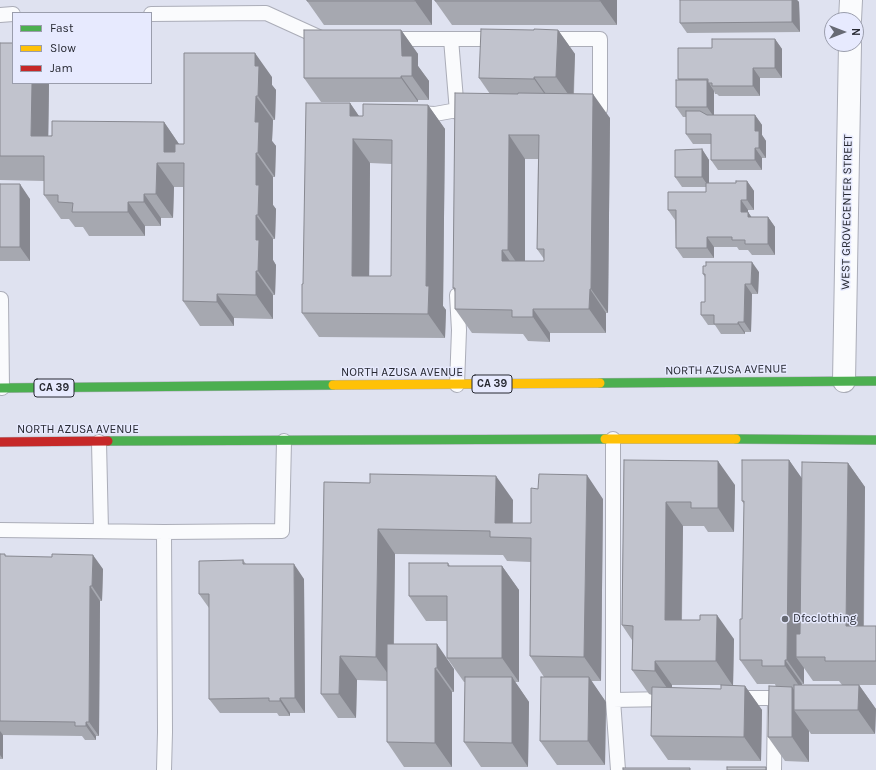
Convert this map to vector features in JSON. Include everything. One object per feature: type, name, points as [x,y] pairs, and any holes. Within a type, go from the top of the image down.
[{"type":"main road","name":"NORTH AZUSA AVENUE","points":[[1,388],[876,381]]},
{"type":"main road","name":"NORTH AZUSA AVENUE","points":[[0,442],[613,439],[876,440]]},
{"type":"street","points":[[850,12],[851,0]]},
{"type":"street","name":"WEST GROVECENTER STREET","points":[[844,381],[850,52]]},
{"type":"lane","points":[[152,14],[266,13],[323,39],[331,39]]},
{"type":"lane","points":[[0,14],[12,14]]},
{"type":"lane","points":[[379,39],[514,39]]},
{"type":"lane","points":[[451,39],[457,125]]},
{"type":"lane","points":[[529,39],[600,39],[600,109],[576,109]]},
{"type":"lane","points":[[405,113],[435,114],[457,110],[489,110]]},
{"type":"lane","points":[[457,285],[459,330],[457,385]]},
{"type":"lane","points":[[0,299],[2,299],[1,388]]},
{"type":"lane","points":[[613,439],[612,700],[618,770]]},
{"type":"lane","points":[[0,530],[164,532],[282,531],[284,441]]},
{"type":"lane","points":[[99,442],[101,531]]},
{"type":"lane","points":[[164,532],[164,770]]},
{"type":"lane","points":[[719,698],[774,698],[774,770]]},
{"type":"lane","points":[[612,700],[681,699]]},
{"type":"building","points":[[415,0],[415,1],[307,1]]},
{"type":"building","points":[[600,0],[600,1],[435,1]]},
{"type":"building","points":[[680,0],[792,0],[792,22],[680,23]]},
{"type":"building","points":[[481,29],[558,30],[556,77],[534,77],[534,79],[479,78]]},
{"type":"building","points":[[304,30],[401,30],[402,56],[412,56],[412,76],[401,76],[401,78],[304,78]]},
{"type":"building","points":[[712,39],[775,39],[775,68],[753,68],[753,86],[712,86],[712,83],[708,83],[708,79],[678,79],[678,48],[712,48]]},
{"type":"building","points":[[0,43],[12,43],[12,84],[32,84],[31,136],[52,136],[52,121],[164,122],[164,152],[175,152],[175,144],[184,144],[184,53],[255,53],[255,66],[259,66],[255,122],[259,122],[258,153],[256,153],[256,185],[259,185],[258,215],[256,215],[256,240],[259,240],[258,271],[256,271],[256,295],[217,294],[217,302],[183,301],[184,163],[157,163],[156,194],[144,194],[144,202],[128,202],[128,212],[72,212],[73,203],[58,202],[58,195],[44,195],[44,156],[0,156]]},
{"type":"building","points":[[676,80],[707,80],[707,107],[676,107]]},
{"type":"building","points":[[455,93],[593,94],[591,289],[589,309],[533,309],[533,317],[512,317],[512,310],[455,309],[455,288],[453,288]],"holes":[[[509,135],[539,135],[537,249],[544,249],[544,261],[502,261],[502,250],[508,250]]]},
{"type":"building","points":[[306,103],[350,103],[350,116],[363,116],[363,104],[428,105],[426,286],[429,286],[428,314],[302,313]],"holes":[[[353,139],[392,140],[391,276],[352,276]]]},
{"type":"building","points":[[686,111],[700,111],[707,115],[755,115],[755,131],[759,131],[759,148],[755,148],[755,160],[711,160],[711,134],[686,134]]},
{"type":"building","points":[[702,149],[702,177],[675,177],[675,150]]},
{"type":"building","points":[[736,181],[747,181],[747,200],[741,200],[741,212],[748,212],[748,217],[768,217],[768,244],[745,244],[745,240],[732,240],[732,237],[707,237],[707,248],[676,248],[676,210],[668,210],[668,192],[706,192],[706,183],[736,183]]},
{"type":"building","points":[[0,184],[20,184],[20,247],[0,247]]},
{"type":"building","points":[[706,262],[752,262],[751,284],[745,284],[744,322],[738,322],[738,324],[714,324],[714,315],[701,315],[701,302],[705,302],[705,274],[703,274],[703,266],[706,266]]},
{"type":"building","points":[[624,460],[718,461],[718,508],[691,508],[691,502],[666,502],[665,620],[700,620],[700,615],[717,615],[716,661],[655,661],[655,671],[632,670],[633,626],[622,625]]},
{"type":"building","points":[[742,460],[789,460],[787,660],[785,660],[785,666],[762,666],[762,660],[740,660],[744,501],[742,501]]},
{"type":"building","points":[[802,462],[848,463],[846,626],[876,626],[876,661],[825,661],[825,657],[796,657],[796,634],[800,634]]},
{"type":"building","points":[[370,474],[496,476],[495,523],[531,523],[531,488],[538,489],[539,474],[587,475],[584,657],[530,656],[531,538],[490,537],[490,531],[378,529],[376,657],[340,656],[339,694],[321,694],[324,482],[370,483]]},
{"type":"building","points":[[0,554],[5,554],[5,556],[52,557],[52,554],[93,555],[92,586],[90,586],[89,722],[86,722],[86,726],[75,726],[75,722],[0,721]]},
{"type":"building","points":[[243,560],[243,564],[294,564],[295,698],[280,698],[280,701],[269,701],[269,698],[209,699],[209,594],[199,594],[199,561]]},
{"type":"building","points":[[409,563],[448,563],[448,566],[502,566],[502,658],[447,658],[447,596],[409,596]]},
{"type":"building","points":[[387,644],[437,644],[437,668],[435,668],[435,743],[387,742]]},
{"type":"building","points":[[465,677],[512,677],[512,743],[464,742]]},
{"type":"building","points":[[541,677],[589,677],[588,741],[540,741]]},
{"type":"building","points":[[721,685],[745,686],[744,737],[651,736],[652,687],[721,689]]},
{"type":"building","points":[[794,685],[859,685],[858,710],[794,710]]},
{"type":"building","points":[[769,686],[792,687],[792,737],[768,737]]},
{"type":"building","points":[[727,767],[766,767],[766,770],[727,770]]},
{"type":"building","points":[[623,768],[690,768],[690,770],[623,770]]},
{"type":"traffic: fast","points":[[600,383],[876,381]]},
{"type":"traffic: fast","points":[[0,388],[333,385]]},
{"type":"traffic: fast","points":[[108,441],[605,439]]},
{"type":"traffic: fast","points":[[736,439],[876,440]]},
{"type":"traffic: slow","points":[[333,385],[600,383]]},
{"type":"traffic: slow","points":[[605,439],[736,439]]},
{"type":"traffic: jam","points":[[0,442],[108,441]]},
{"type":"place","name":"Dfcclothing","points":[[785,619]]}]
